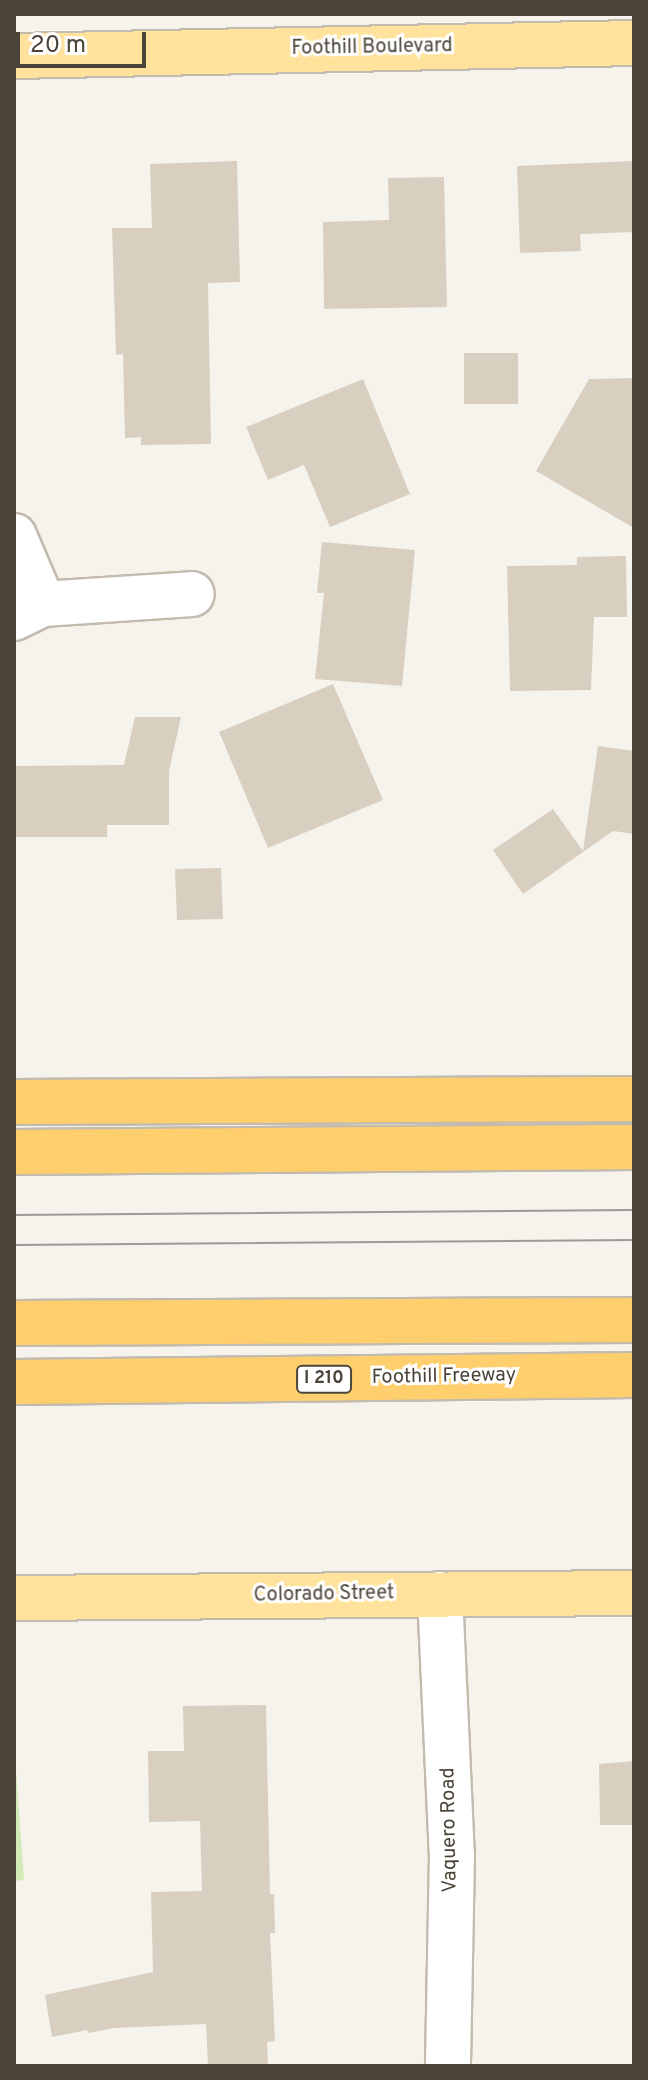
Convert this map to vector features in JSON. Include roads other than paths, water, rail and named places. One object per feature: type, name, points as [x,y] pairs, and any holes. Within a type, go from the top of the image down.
[{"type":"highway","points":[[14,1102],[634,1099]]},
{"type":"highway","points":[[14,1152],[634,1147]]},
{"type":"highway","points":[[14,1323],[634,1320]]},
{"type":"highway","name":"Foothill Freeway","points":[[14,1382],[634,1375]]},
{"type":"main road","name":"Foothill Boulevard","points":[[14,56],[634,43]]},
{"type":"main road","name":"Colorado Street","points":[[14,1598],[634,1593]]},
{"type":"street","points":[[14,536],[29,611],[192,594]]},
{"type":"street","name":"Vaquero Road","points":[[440,1594],[452,1855],[448,2066]]},
{"type":"tram line","points":[[14,1215],[634,1210]]},
{"type":"tram line","points":[[14,1245],[634,1240]]}]
